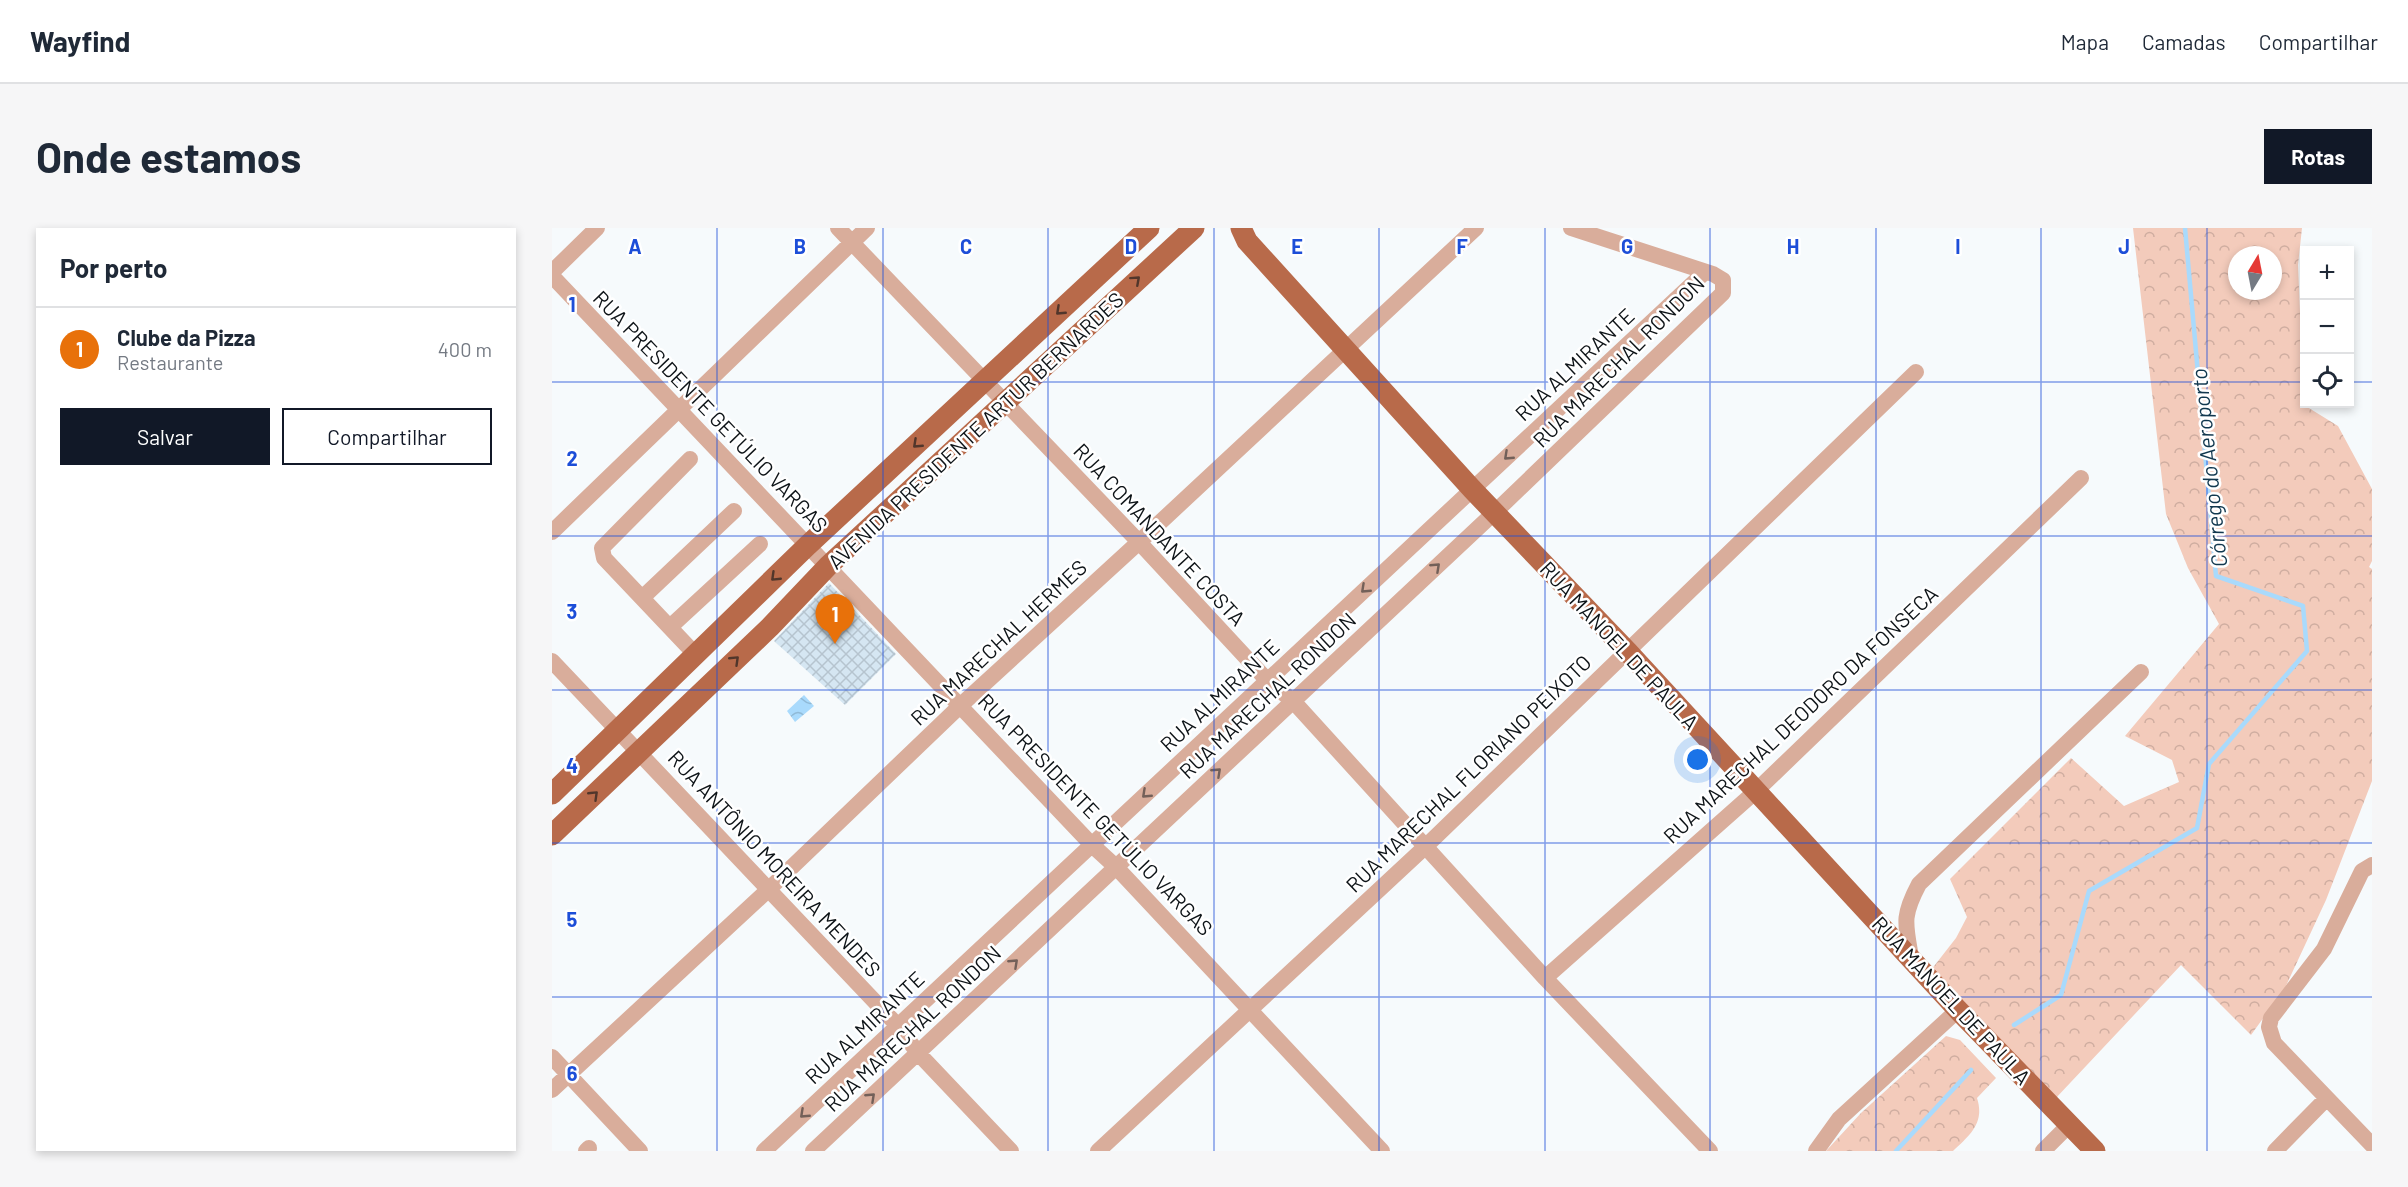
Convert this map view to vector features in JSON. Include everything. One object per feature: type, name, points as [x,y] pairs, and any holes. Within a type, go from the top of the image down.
[{"type":"main road","name":"AVENIDA PRESIDENTE ARTUR BERNARDES","points":[[552,794],[808,545],[1149,228]]},
{"type":"main road","name":"AVENIDA PRESIDENTE ARTUR BERNARDES","points":[[552,835],[770,627],[828,566],[1194,228]]},
{"type":"main road","name":"RUA MANOEL DE PAULA","points":[[1229,228],[1244,234],[1345,350],[1472,489],[1628,652],[1958,1010],[2095,1151]]},
{"type":"street","points":[[552,274],[597,228]]},
{"type":"street","name":"RUA COMANDANTE COSTA","points":[[838,228],[1139,542],[1267,681],[1293,701],[1545,978],[1710,1151]]},
{"type":"street","points":[[552,532],[867,228]]},
{"type":"street","name":"RUA MARECHAL HERMES","points":[[552,1090],[770,890],[961,705],[1476,228]]},
{"type":"street","points":[[1571,228],[1704,273]]},
{"type":"street","name":"RUA ALMIRANTE","points":[[764,1151],[1704,273]]},
{"type":"street","name":"RUA MARECHAL RONDON","points":[[813,1151],[1495,512],[1723,293],[1723,280],[1713,274],[1704,273]]},
{"type":"street","name":"RUA PRESIDENTE GETÚLIO VARGAS","points":[[552,274],[1092,845],[1116,867],[1377,1149]]},
{"type":"street","name":"RUA MARECHAL FLORIANO PEIXOTO","points":[[1098,1151],[1425,847],[1916,372]]},
{"type":"street","points":[[690,459],[602,548],[604,558],[695,654]]},
{"type":"street","name":"RUA MARECHAL DEODORO DA FONSECA","points":[[1545,978],[1756,791],[2081,477]]},
{"type":"street","points":[[642,598],[734,511]]},
{"type":"street","points":[[670,627],[760,544]]},
{"type":"street","name":"RUA ANTÔNIO MOREIRA MENDES","points":[[552,661],[898,1026],[918,1053],[1011,1151]]},
{"type":"street","points":[[1911,957],[1905,922],[1918,884],[2141,672]]},
{"type":"street","points":[[2371,863],[2362,871],[2354,884],[2324,949],[2271,1018],[2269,1027],[2274,1043],[2372,1145]]},
{"type":"street","points":[[1816,1151],[1839,1119],[1958,1010]]},
{"type":"street","points":[[552,1057],[640,1151]]},
{"type":"street","points":[[2275,1151],[2326,1099]]},
{"type":"street","points":[[2043,1151],[2069,1125]]},
{"type":"green space","points":[[2133,228],[2302,228],[2298,265],[2300,408],[2309,408],[2338,426],[2372,489],[2372,561],[2369,567],[2372,569],[2372,781],[2326,900],[2285,988],[2251,1035],[2181,965],[2055,1099],[1931,970],[1956,938],[1967,917],[1950,879],[2071,758],[2124,806],[2179,782],[2172,760],[2125,736],[2219,624],[2188,568],[2166,514]]},
{"type":"green space","points":[[1946,1036],[1960,1040],[1996,1078],[1977,1098],[1979,1115],[1974,1128],[1953,1151],[1826,1151],[1861,1113]]},
{"type":"water","points":[[804,695],[814,706],[795,722],[787,711]]},
{"type":"building","points":[[829,583],[896,654],[845,705],[774,641]]},
{"type":"waterway","name":"Córrego do Aeroporto","points":[[2014,1025],[2061,995],[2089,891],[2197,828],[2209,764],[2307,651],[2303,606],[2216,576],[2185,228]]},
{"type":"waterway","name":"Córrego do Aeroporto","points":[[1896,1151],[1971,1070]]},
{"type":"place","name":"Clube da Pizza","points":[[835,644]]}]
